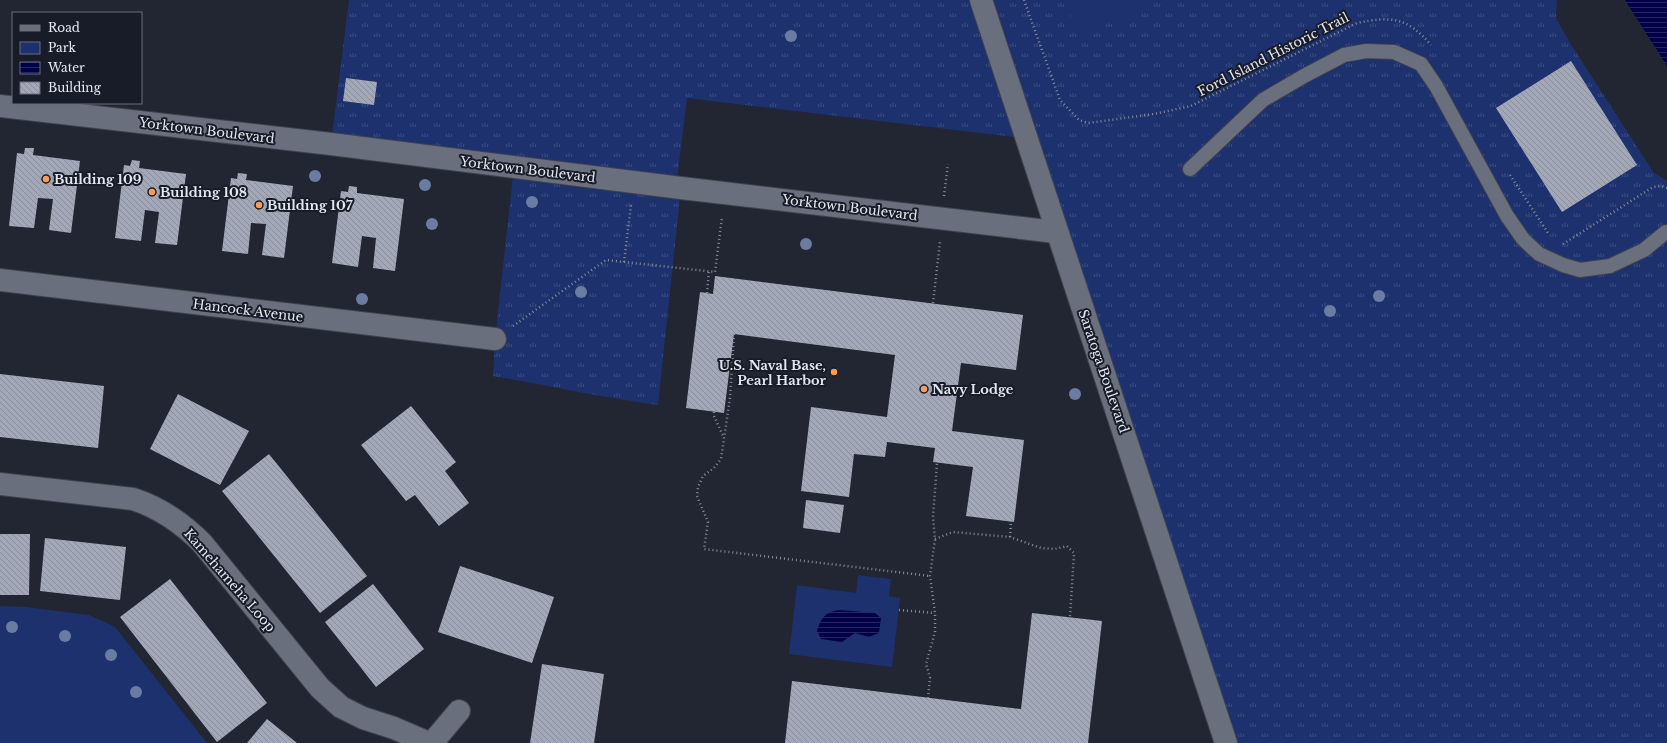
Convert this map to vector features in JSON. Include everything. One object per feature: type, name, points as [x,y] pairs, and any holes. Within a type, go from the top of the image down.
[{"type":"street","name":"Saratoga Boulevard","points":[[981,0],[1036,165],[1056,232],[1133,456],[1226,743]]},
{"type":"street","name":"Yorktown Boulevard","points":[[0,106],[331,144],[634,182],[1056,232]]},
{"type":"street","name":"Hancock Avenue","points":[[0,280],[495,339]]},
{"type":"street","name":"Kamehameha Loop","points":[[0,484],[133,499],[152,505],[171,516],[188,528],[202,543],[320,688],[341,707],[363,718],[394,728],[428,743]]},
{"type":"street","points":[[432,743],[459,711]]},
{"type":"lane","points":[[1190,169],[1263,100],[1304,76],[1344,55],[1366,51],[1394,52],[1421,64],[1444,99],[1507,216],[1524,239],[1539,254],[1563,265],[1580,270],[1610,266],[1644,250],[1666,232]]},
{"type":"path","name":"Ford Island Historic Trail","points":[[1024,0],[1060,100],[1079,120],[1088,123],[1154,114],[1191,106],[1357,22],[1378,18],[1394,19],[1409,24],[1423,36],[1436,51]]},
{"type":"path","points":[[1509,174],[1548,234]]},
{"type":"path","points":[[624,262],[634,182]]},
{"type":"path","points":[[1558,245],[1563,244],[1653,187],[1661,186],[1667,188]]},
{"type":"path","points":[[495,339],[606,260],[716,272],[725,193]]},
{"type":"path","points":[[707,293],[709,271]]},
{"type":"path","points":[[734,334],[730,398],[721,460],[714,468],[703,476],[698,487],[697,496],[708,522],[704,549],[930,576]]},
{"type":"path","points":[[714,412],[714,416],[724,439]]},
{"type":"path","points":[[928,698],[930,678],[926,664],[935,632],[935,613],[930,576],[935,539],[933,517],[937,463]]},
{"type":"path","points":[[1010,537],[1011,522]]},
{"type":"path","points":[[935,539],[953,532],[1010,537],[1041,548],[1055,549],[1067,546],[1074,553],[1070,617]]},
{"type":"path","points":[[899,610],[935,613]]},
{"type":"green space","points":[[349,0],[1557,0],[1556,18],[1570,43],[1654,173],[1667,181],[1667,743],[1226,743],[1025,132],[1014,137],[687,98],[676,187],[681,188],[658,405],[616,399],[493,376],[495,339],[514,167],[331,144]]},
{"type":"green space","points":[[1064,0],[1163,0],[1079,36]]},
{"type":"green space","points":[[858,575],[891,579],[889,596],[900,598],[892,667],[789,654],[797,585],[856,593]]},
{"type":"green space","points":[[0,606],[26,607],[89,615],[115,627],[207,743],[0,743]]},
{"type":"water","points":[[1625,0],[1667,0],[1667,66],[1628,5]]},
{"type":"water","points":[[839,610],[875,613],[881,618],[879,633],[869,637],[855,633],[842,642],[821,639],[817,631],[822,619],[830,612]]},
{"type":"building","points":[[1571,61],[1637,165],[1562,212],[1496,108]]},
{"type":"building","points":[[346,78],[377,82],[374,105],[343,101]]},
{"type":"building","name":"Building 109","points":[[25,148],[34,148],[33,155],[80,161],[71,233],[49,230],[53,199],[38,198],[34,228],[9,226],[17,153],[24,154]]},
{"type":"building","name":"Building 108","points":[[132,160],[140,161],[139,168],[186,174],[177,245],[155,243],[159,212],[145,210],[141,241],[115,238],[124,165],[130,166]]},
{"type":"building","name":"Building 107","points":[[238,173],[247,174],[246,180],[293,186],[284,258],[262,255],[266,224],[251,223],[248,254],[222,251],[231,178],[237,179]]},
{"type":"building","points":[[349,186],[357,187],[357,193],[404,199],[395,271],[373,268],[376,238],[362,236],[358,267],[332,263],[341,191],[348,192]]},
{"type":"building","name":"Navy Lodge","points":[[715,276],[1023,315],[1016,370],[961,363],[952,431],[1024,440],[1014,522],[966,516],[973,467],[933,462],[935,448],[887,442],[885,457],[854,454],[849,497],[801,491],[811,407],[887,417],[895,355],[734,334],[724,413],[686,408],[700,292],[713,294]]},
{"type":"building","points":[[0,374],[104,386],[98,448],[0,437]]},
{"type":"building","points":[[178,394],[249,431],[220,485],[150,449]]},
{"type":"building","points":[[411,406],[456,462],[445,471],[469,503],[439,526],[415,495],[406,501],[361,445]]},
{"type":"building","points":[[269,454],[367,576],[320,613],[222,491]]},
{"type":"building","points":[[806,500],[844,505],[840,533],[803,528]]},
{"type":"building","points":[[0,534],[30,534],[29,595],[0,595]]},
{"type":"building","points":[[45,538],[126,547],[120,600],[40,591]]},
{"type":"building","points":[[460,566],[554,597],[532,663],[438,632]]},
{"type":"building","points":[[170,579],[267,703],[217,742],[120,617]]},
{"type":"building","points":[[373,584],[424,649],[376,687],[325,622]]},
{"type":"building","points":[[1032,613],[1102,621],[1088,743],[785,743],[792,681],[1021,709]]},
{"type":"building","points":[[542,664],[604,674],[594,743],[530,743]]},
{"type":"building","points":[[267,719],[297,743],[247,743]]},
{"type":"place","name":"Building 109","points":[[46,179]]},
{"type":"place","name":"Building 108","points":[[152,192]]},
{"type":"place","name":"Building 107","points":[[259,205]]},
{"type":"place","name":"U.S. Naval Base, Pearl Harbor","points":[[834,372]]},
{"type":"place","name":"Navy Lodge","points":[[924,389]]}]
